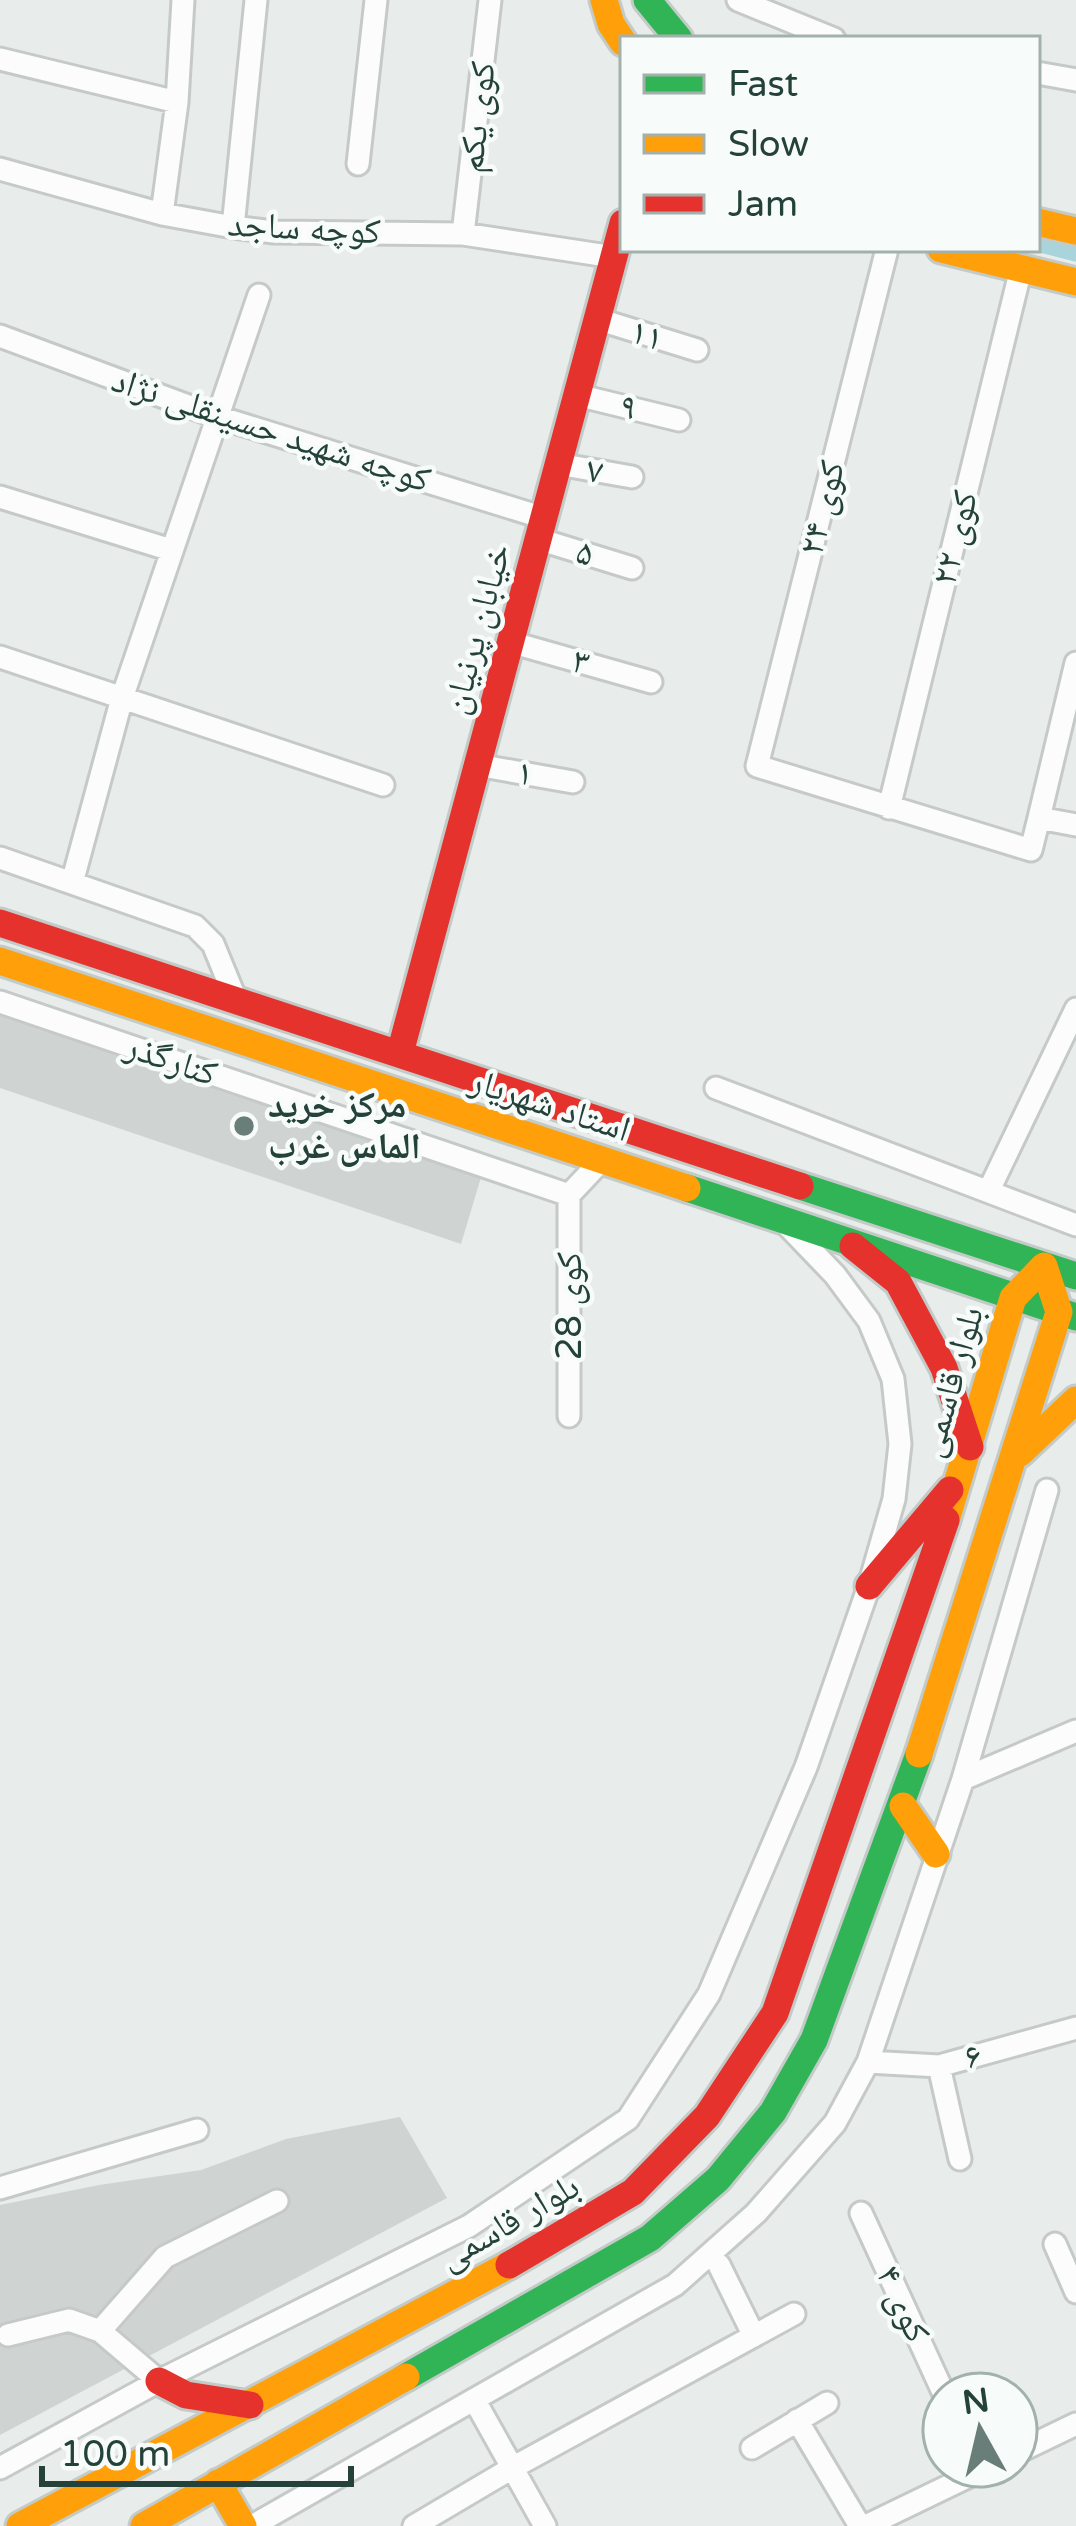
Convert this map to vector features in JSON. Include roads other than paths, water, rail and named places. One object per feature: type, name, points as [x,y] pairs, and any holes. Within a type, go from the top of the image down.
[{"type":"main road","points":[[604,0],[620,38]]},
{"type":"main road","points":[[647,0],[674,36]]},
{"type":"main road","points":[[675,36],[680,0]]},
{"type":"main road","points":[[1040,223],[1076,231]]},
{"type":"main road","name":"خیابان پرنیان","points":[[400,1053],[620,234]]},
{"type":"main road","points":[[956,252],[1076,282]]},
{"type":"main road","name":"استاد شهریار","points":[[0,923],[1076,1276]]},
{"type":"main road","name":"استاد شهریار","points":[[0,961],[1067,1315]]},
{"type":"main road","points":[[848,1242],[898,1282],[944,1368],[970,1447]]},
{"type":"main road","points":[[144,2526],[650,2238],[718,2179],[773,2112],[814,2041],[903,1806],[1012,1462],[1067,1315],[1044,1266]]},
{"type":"main road","name":"بلوار قاسمی","points":[[20,2526],[551,2243],[633,2192],[707,2116],[775,2013],[961,1477],[1013,1298],[1044,1266]]},
{"type":"main road","points":[[1012,1462],[1076,1400]]},
{"type":"main road","points":[[869,1586],[961,1477]]},
{"type":"main road","points":[[903,1806],[936,1854]]},
{"type":"main road","points":[[159,2381],[185,2395],[250,2405]]},
{"type":"main road","points":[[218,2483],[248,2526]]},
{"type":"street","points":[[162,214],[177,102],[183,0]]},
{"type":"street","points":[[233,227],[256,0]]},
{"type":"street","points":[[358,164],[376,0]]},
{"type":"street","name":"کوی یکم","points":[[464,235],[490,0]]},
{"type":"street","points":[[739,0],[828,36]]},
{"type":"street","points":[[0,59],[177,102]]},
{"type":"street","points":[[1040,74],[1076,80]]},
{"type":"street","name":"کوچه ساجد","points":[[0,169],[162,214],[233,227],[464,235],[614,257]]},
{"type":"street","name":"کوی ۲۴","points":[[886,252],[757,766],[889,808]]},
{"type":"street","name":"کوی ۲۲","points":[[889,808],[1018,281],[1025,268]]},
{"type":"street","points":[[72,883],[122,698],[259,295]]},
{"type":"street","name":"۱۱","points":[[597,319],[697,350]]},
{"type":"street","name":"کوچه شهید حسینقلی نژاد","points":[[0,336],[541,529]]},
{"type":"street","name":"۹","points":[[577,395],[679,420]]},
{"type":"street","name":"۷","points":[[558,464],[632,477]]},
{"type":"street","points":[[0,497],[171,550]]},
{"type":"street","name":"۵","points":[[541,529],[632,568]]},
{"type":"street","name":"۳","points":[[510,642],[651,682]]},
{"type":"street","points":[[0,657],[382,784]]},
{"type":"street","points":[[889,808],[1031,850],[1076,663]]},
{"type":"street","name":"۱","points":[[477,765],[573,782]]},
{"type":"street","points":[[1040,818],[1076,825]]},
{"type":"street","points":[[0,858],[195,926],[213,944],[236,1000]]},
{"type":"street","name":"کنارگذر","points":[[0,1002],[569,1195]]},
{"type":"street","points":[[989,1190],[1076,1009]]},
{"type":"street","points":[[716,1088],[1076,1225]]},
{"type":"street","points":[[569,1195],[602,1160]]},
{"type":"street","name":"کوی 28","points":[[569,1195],[569,1416]]},
{"type":"street","points":[[0,2468],[159,2381],[469,2226],[628,2119],[709,1994],[806,1767],[869,1586],[894,1499],[900,1444],[893,1379],[869,1321],[835,1275],[782,1220]]},
{"type":"street","points":[[248,2526],[675,2285],[756,2213],[835,2123],[868,2062],[964,1779],[1047,1490]]},
{"type":"street","points":[[964,1779],[1076,1731]]},
{"type":"street","name":"۶","points":[[868,2062],[939,2066],[1075,2031]]},
{"type":"street","points":[[939,2066],[960,2159]]},
{"type":"street","points":[[0,2188],[197,2130]]},
{"type":"street","points":[[100,2331],[165,2257],[277,2201]]},
{"type":"street","name":"کوی ۴","points":[[861,2213],[933,2370]]},
{"type":"street","points":[[1054,2244],[1076,2292]]},
{"type":"street","points":[[719,2266],[754,2336]]},
{"type":"street","points":[[414,2526],[794,2314]]},
{"type":"street","points":[[8,2335],[69,2320],[100,2331],[159,2381]]},
{"type":"street","points":[[475,2401],[545,2526]]},
{"type":"street","points":[[752,2447],[827,2403]]},
{"type":"street","points":[[796,2420],[863,2526],[938,2490]]},
{"type":"street","points":[[1040,2441],[1076,2424]]},
{"type":"street","points":[[912,2503],[926,2526]]},
{"type":"waterway","points":[[1040,242],[1076,251]]},
{"type":"place","name":"مرکز خرید الماس غرب","points":[[244,1126]]}]
